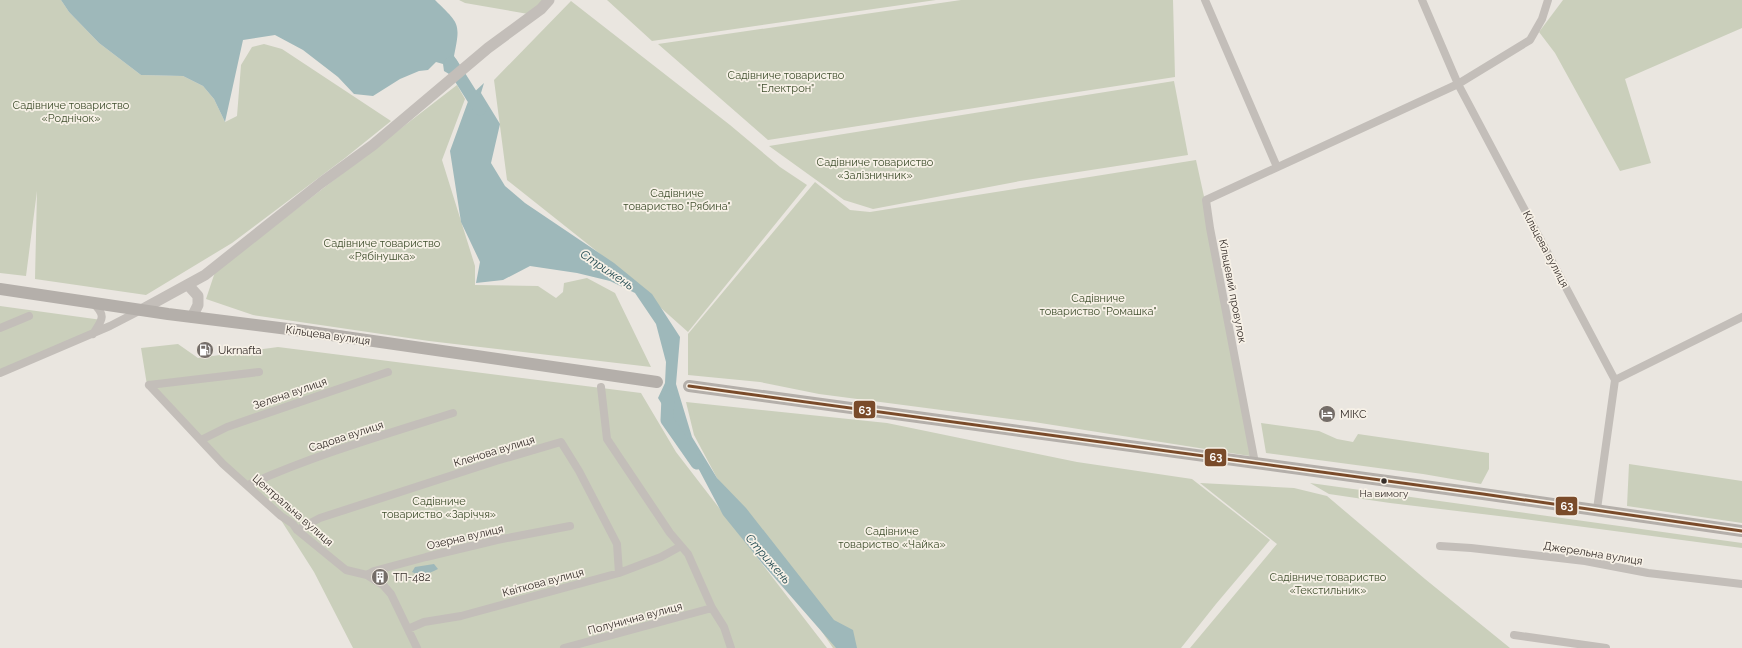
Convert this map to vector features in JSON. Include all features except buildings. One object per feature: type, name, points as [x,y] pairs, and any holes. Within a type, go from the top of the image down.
[{"type":"main road","name":"Кільцева вулиця","points":[[0,289],[657,382]]},
{"type":"main road","points":[[689,386],[1742,531]]},
{"type":"street","points":[[0,373],[126,320],[141,310],[205,275],[321,183],[373,145],[488,48],[541,9],[549,0]]},
{"type":"street","points":[[1205,0],[1277,167]]},
{"type":"street","name":"Кільцева вулиця","points":[[1422,0],[1458,84],[1615,380]]},
{"type":"street","name":"Кільцевий провулок","points":[[1255,463],[1212,242],[1206,200],[1458,84],[1530,40],[1542,19],[1548,0]]},
{"type":"street","points":[[192,317],[198,305],[198,296],[205,275]]},
{"type":"street","points":[[187,286],[189,286],[198,296]]},
{"type":"street","points":[[84,301],[91,302],[98,308],[102,317],[102,320],[93,334]]},
{"type":"street","points":[[0,328],[29,316]]},
{"type":"street","points":[[1597,510],[1615,380],[1742,317]]},
{"type":"street","name":"Центральна вулиця","points":[[259,372],[149,385],[223,464],[281,516],[293,524],[298,530],[346,570],[367,575],[383,585],[391,594],[417,648]]},
{"type":"street","name":"Зелена вулиця","points":[[201,440],[227,427],[388,372]]},
{"type":"street","points":[[601,387],[607,439],[670,533],[688,554],[712,608],[724,627],[731,648]]},
{"type":"street","name":"Садова вулиця","points":[[248,485],[289,467],[361,442],[453,413]]},
{"type":"street","name":"Кленова вулиця","points":[[298,530],[320,518],[496,460],[561,442],[579,471],[617,544],[620,573]]},
{"type":"street","name":"Озерна вулиця","points":[[367,575],[374,571],[496,540],[570,526]]},
{"type":"street","name":"Квіткова вулиця","points":[[408,629],[424,622],[461,616],[620,573],[662,557],[680,546]]},
{"type":"street","name":"Джерельна вулиця","points":[[1440,546],[1471,548],[1585,561],[1648,573],[1742,584]]},
{"type":"street","name":"Полунична вулиця","points":[[564,648],[712,608]]},
{"type":"street","points":[[1514,635],[1606,648]]},
{"type":"green space","name":"Садівниче товариство «Роднічок»","points":[[0,0],[61,0],[69,12],[99,43],[141,75],[183,76],[203,86],[214,99],[225,122],[237,116],[241,65],[252,47],[264,44],[282,49],[391,121],[345,158],[232,243],[146,295],[35,279],[37,191],[26,276],[0,273]]},
{"type":"green space","points":[[459,0],[549,0],[534,15],[465,3]]},
{"type":"green space","points":[[607,0],[936,0],[652,41]]},
{"type":"green space","name":"Садівниче товариство \"Електрон\"","points":[[961,0],[1173,0],[1175,77],[768,140],[658,44]]},
{"type":"green space","points":[[1563,0],[1742,0],[1742,28],[1625,79],[1651,163],[1620,171],[1555,53],[1539,32]]},
{"type":"green space","name":"Садівниче товариство \"Рябина\"","points":[[571,1],[730,125],[780,167],[807,185],[688,332],[599,253],[507,180],[494,80]]},
{"type":"green space","name":"Садівниче товариство «Залізничник»","points":[[1174,81],[1188,155],[1020,181],[873,209],[844,200],[769,146]]},
{"type":"green space","name":"Садівниче товариство «Рябінушка»","points":[[457,85],[465,99],[442,160],[475,266],[475,285],[538,286],[556,298],[563,292],[564,283],[587,278],[615,293],[651,367],[429,341],[253,315],[206,299],[215,272]]},
{"type":"green space","name":"Садівниче товариство \"Ромашка\"","points":[[1196,160],[1227,301],[1256,457],[1034,422],[819,394],[760,382],[688,375],[688,334],[815,182],[850,210],[870,212]]},
{"type":"green space","points":[[0,306],[102,320],[93,334],[0,371]]},
{"type":"green space","name":"Садівниче товариство «Заріччя»","points":[[178,344],[198,358],[278,347],[641,393],[676,452],[827,648],[353,648],[314,572],[279,517],[147,385],[141,348]]},
{"type":"green space","name":"Садівниче товариство «Чайка»","points":[[686,402],[887,423],[1077,462],[1192,479],[1270,540],[1181,648],[833,648],[717,478],[694,435]]},
{"type":"green space","points":[[1261,423],[1319,431],[1337,439],[1353,442],[1358,434],[1489,453],[1489,469],[1481,484],[1423,474],[1266,453]]},
{"type":"green space","points":[[1629,464],[1742,481],[1742,523],[1627,506]]},
{"type":"green space","name":"Садівниче товариство «Текстильник»","points":[[1200,483],[1294,488],[1327,496],[1425,579],[1510,648],[1190,648],[1277,544]]},
{"type":"green space","points":[[1310,483],[1742,543],[1742,548],[1329,494]]},
{"type":"water","points":[[61,0],[435,0],[449,14],[456,24],[457,36],[454,56],[460,66],[449,74],[444,71],[443,64],[436,62],[428,70],[419,71],[400,79],[373,96],[354,94],[338,77],[303,50],[275,35],[243,40],[225,122],[214,99],[203,86],[183,76],[141,75],[99,43],[69,12]]},
{"type":"water","points":[[484,83],[481,93],[500,124],[491,163],[505,186],[525,203],[614,263],[652,294],[680,337],[676,384],[692,437],[717,478],[746,508],[834,620],[853,630],[857,648],[836,648],[761,562],[723,515],[678,430],[658,398],[665,383],[666,362],[656,324],[635,293],[610,281],[577,273],[530,266],[503,280],[476,283],[480,262],[461,222],[450,151],[470,96]]},
{"type":"water","points":[[434,564],[438,569],[429,573],[419,574],[412,572],[415,567]]},
{"type":"waterway","name":"Стрижень","points":[[451,63],[480,109]]},
{"type":"waterway","name":"Стрижень","points":[[668,397],[667,420],[697,463]]},
{"type":"transit line","name":"63","points":[[689,386],[1483,494],[1742,531]]},
{"type":"place","name":"Ukrnafta","points":[[205,350]]},
{"type":"place","name":"МІКС","points":[[1327,414]]},
{"type":"place","name":"На вимогу","points":[[1384,481]]},
{"type":"place","name":"ТП-482","points":[[380,577]]}]
